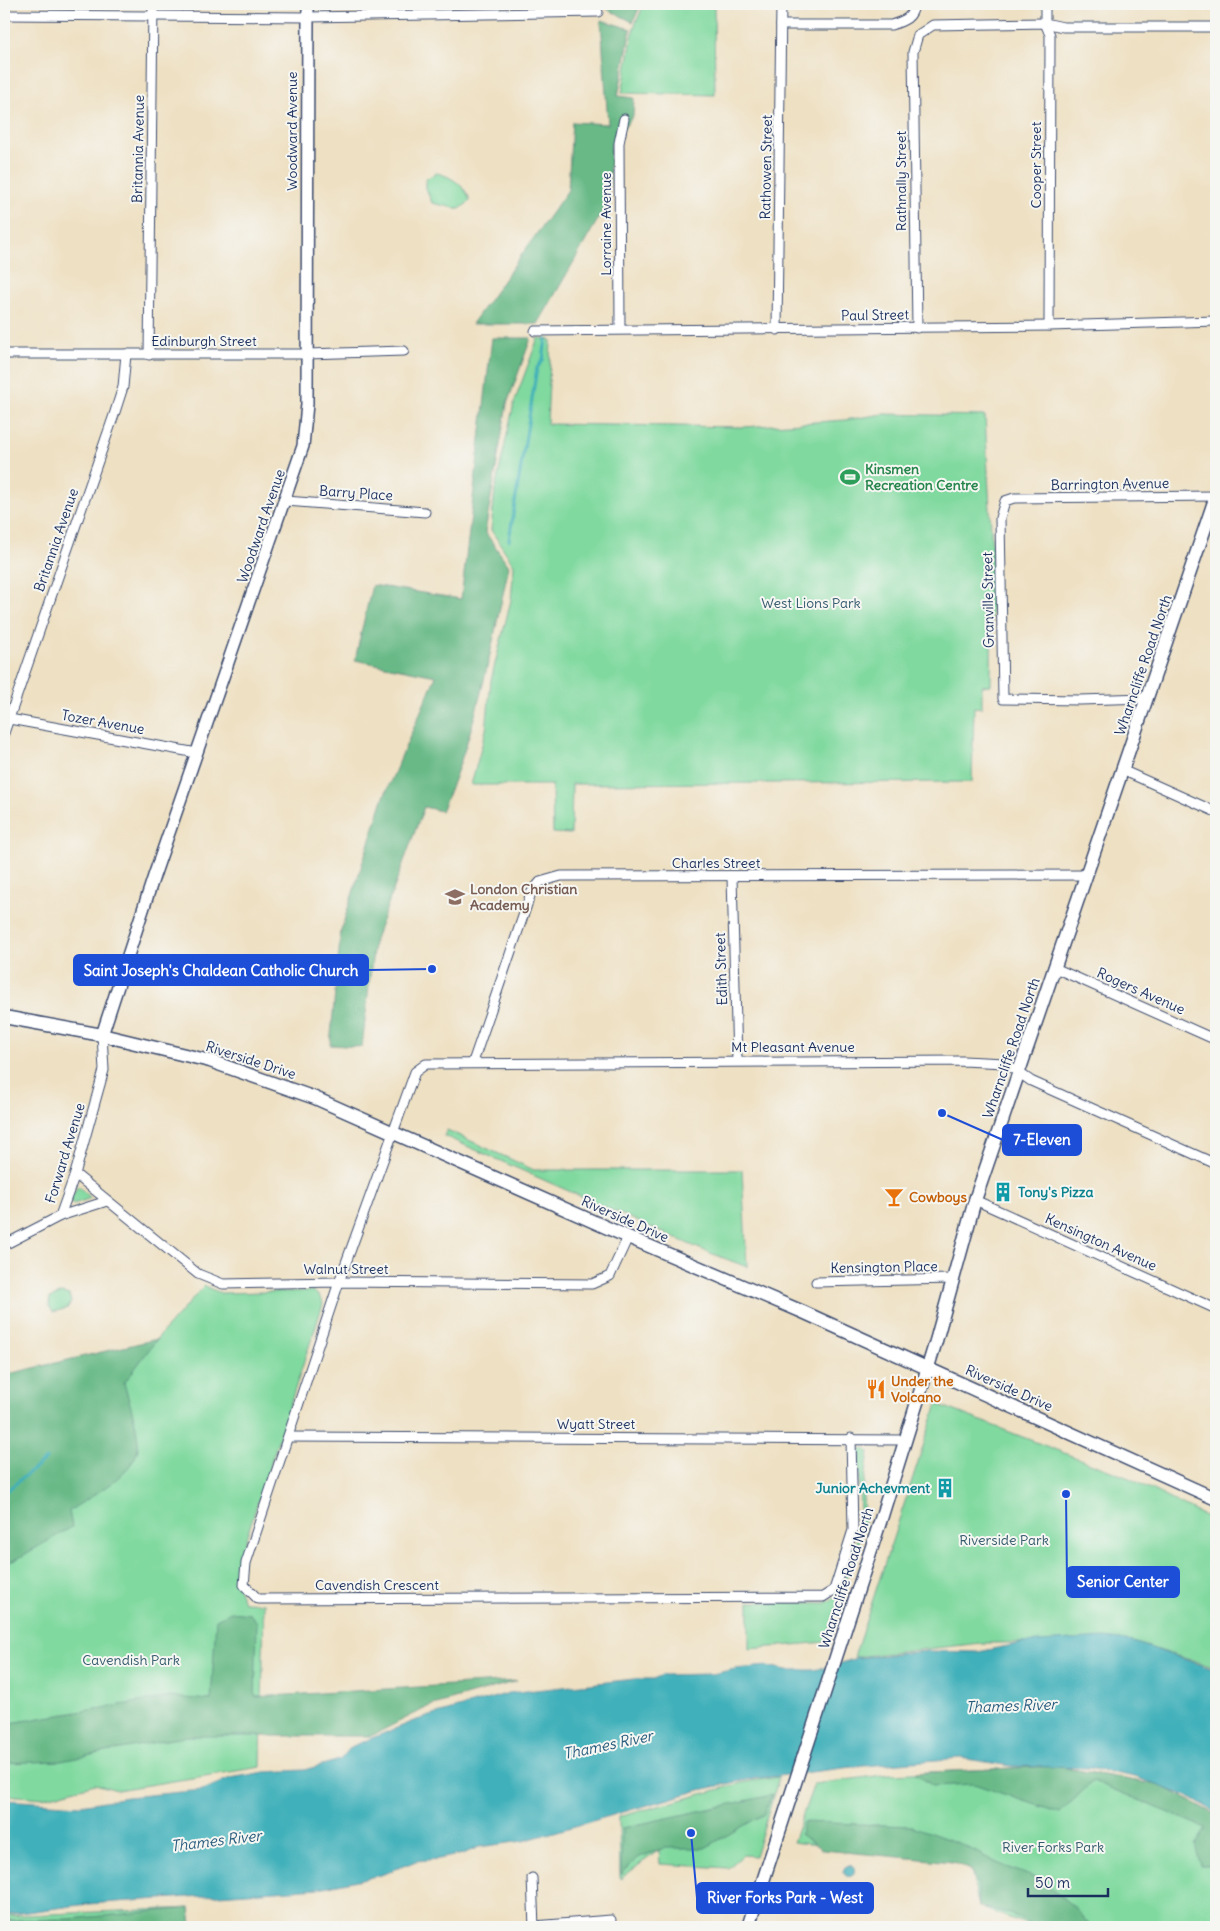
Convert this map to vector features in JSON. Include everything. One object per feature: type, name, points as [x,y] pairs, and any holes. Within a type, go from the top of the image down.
[{"type":"main road","name":"Wharncliffe Road North","points":[[748,1927],[905,1440],[975,1200],[1216,496]]},
{"type":"main road","name":"Riverside Drive","points":[[4,1017],[102,1035],[214,1063],[314,1098],[803,1312],[1216,1499]]},
{"type":"street","name":"Britannia Avenue","points":[[149,355],[153,4]]},
{"type":"street","name":"Woodward Avenue","points":[[102,1035],[197,753],[286,501],[303,446],[307,404],[308,4]]},
{"type":"street","name":"Rathowen Street","points":[[777,330],[781,4]]},
{"type":"street","points":[[781,25],[891,24],[908,19],[914,10],[914,4]]},
{"type":"street","name":"Cooper Street","points":[[1045,4],[1045,23],[1050,35],[1049,326]]},
{"type":"street","points":[[4,14],[153,17],[308,17],[598,12]]},
{"type":"street","points":[[1045,23],[1063,27],[1216,27]]},
{"type":"street","name":"Rathnally Street","points":[[917,328],[913,52],[918,35],[933,25],[1045,23]]},
{"type":"street","name":"Lorraine Avenue","points":[[620,329],[619,143],[624,119]]},
{"type":"street","name":"Paul Street","points":[[535,331],[917,328],[1216,321]]},
{"type":"street","name":"Edinburgh Street","points":[[4,354],[307,354],[404,351]]},
{"type":"street","name":"Britannia Avenue","points":[[4,734],[6,718],[117,406],[123,387],[126,354]]},
{"type":"street","name":"Barrington Avenue","points":[[1004,501],[1014,498],[1216,496]]},
{"type":"street","name":"Barry Place","points":[[286,501],[425,512]]},
{"type":"street","name":"Granville Street","points":[[1004,501],[1000,518],[1003,699],[1080,700],[1147,698]]},
{"type":"street","name":"Tozer Avenue","points":[[6,718],[197,753]]},
{"type":"street","points":[[1122,770],[1216,812]]},
{"type":"street","name":"Charles Street","points":[[473,1062],[531,893],[540,882],[561,876],[1086,875]]},
{"type":"street","name":"Edith Street","points":[[732,877],[737,1061]]},
{"type":"street","name":"Rogers Avenue","points":[[1055,968],[1216,1040]]},
{"type":"street","name":"Forward Avenue","points":[[4,1245],[60,1216],[75,1174],[104,1070],[102,1035]]},
{"type":"street","name":"Mt Pleasant Avenue","points":[[391,1133],[414,1072],[426,1064],[473,1062],[963,1061],[1005,1063],[1031,1081],[1216,1164]]},
{"type":"street","name":"Cavendish Crescent","points":[[391,1133],[339,1282],[246,1563],[244,1585],[258,1599],[823,1598],[834,1590],[853,1530],[852,1438]]},
{"type":"street","name":"Walnut Street","points":[[75,1174],[198,1274],[223,1284],[339,1282],[592,1284],[610,1276],[628,1237]]},
{"type":"street","name":"Kensington Avenue","points":[[975,1200],[1216,1309]]},
{"type":"street","points":[[60,1216],[107,1201]]},
{"type":"street","name":"Kensington Place","points":[[816,1282],[953,1279]]},
{"type":"street","name":"Wyatt Street","points":[[288,1436],[852,1438],[905,1440]]},
{"type":"street","points":[[532,1878],[534,1927],[611,1920]]},
{"type":"green space","points":[[606,4],[641,4],[633,22],[605,8]]},
{"type":"green space","points":[[644,4],[714,4],[715,95],[622,93],[634,27]]},
{"type":"green space","points":[[601,20],[631,29],[618,96],[634,98],[633,116],[611,145],[608,202],[538,324],[472,324],[568,190],[572,122],[608,124]]},
{"type":"green space","points":[[436,173],[447,176],[457,182],[465,191],[470,201],[460,209],[432,203],[426,188],[426,179]]},
{"type":"green space","points":[[492,338],[531,338],[507,404],[485,532],[509,566],[489,660],[473,722],[453,782],[441,811],[424,807],[374,942],[362,1047],[330,1045],[341,930],[383,799],[436,676],[355,660],[372,585],[461,599]]},
{"type":"green space","name":"West Lions Park","points":[[538,338],[551,340],[547,424],[744,427],[845,420],[883,414],[985,416],[992,548],[991,685],[982,686],[982,708],[974,707],[972,782],[572,784],[571,834],[553,833],[552,785],[471,785],[486,730],[491,680],[511,600],[514,565],[491,530],[495,490],[514,403]]},
{"type":"green space","points":[[447,1130],[534,1170],[742,1170],[747,1267],[700,1249],[444,1136]]},
{"type":"green space","points":[[78,1186],[91,1198],[74,1204],[69,1201]]},
{"type":"green space","name":"Cavendish Park","points":[[204,1286],[221,1293],[313,1291],[321,1298],[323,1304],[235,1572],[236,1584],[244,1602],[264,1603],[261,1767],[117,1790],[95,1784],[43,1798],[4,1795],[4,1385],[145,1352]]},
{"type":"green space","points":[[63,1293],[69,1295],[71,1302],[68,1308],[53,1312],[49,1306],[50,1298]]},
{"type":"green space","points":[[157,1339],[124,1383],[138,1443],[137,1453],[131,1463],[112,1482],[69,1511],[72,1527],[15,1560],[4,1564],[4,1375]]},
{"type":"green space","name":"Riverside Park","points":[[937,1404],[1129,1478],[1216,1522],[1216,1668],[1133,1642],[981,1643],[854,1657]]},
{"type":"green space","points":[[864,1448],[869,1452],[863,1491],[864,1528],[825,1642],[749,1649],[749,1602],[825,1603],[838,1596],[860,1530],[859,1451]]},
{"type":"green space","points":[[231,1612],[250,1614],[257,1622],[255,1697],[517,1681],[430,1706],[371,1736],[187,1736],[61,1761],[4,1763],[4,1724],[170,1697],[211,1700],[216,1619]]},
{"type":"green space","name":"River Forks Park","points":[[1055,1766],[1162,1786],[1216,1815],[1216,1927],[1034,1927],[979,1907],[971,1870],[953,1862],[793,1842],[814,1784],[891,1774]]},
{"type":"green space","points":[[1055,1766],[1162,1786],[1216,1815],[1216,1866],[1201,1866],[1195,1845],[1206,1828],[1093,1781],[1060,1813],[974,1784],[933,1786],[914,1773]]},
{"type":"green space","points":[[779,1777],[755,1856],[743,1855],[728,1868],[660,1864],[659,1850],[620,1879],[619,1817],[745,1782]]},
{"type":"green space","points":[[772,1795],[764,1814],[705,1848],[664,1848],[637,1858],[621,1875],[622,1828]]},
{"type":"green space","points":[[803,1822],[912,1826],[961,1844],[997,1863],[1038,1879],[1073,1906],[1091,1927],[1034,1927],[1010,1913],[979,1907],[978,1887],[971,1870],[953,1862],[823,1850],[800,1834]]},
{"type":"green space","points":[[190,1908],[192,1927],[4,1927],[4,1916]]},
{"type":"green space","points":[[190,1908],[192,1927],[4,1927],[4,1920],[69,1919]]},
{"type":"water","name":"Thames River","points":[[1105,1638],[1133,1642],[1216,1670],[1216,1813],[1192,1798],[1135,1777],[1089,1768],[1012,1766],[960,1758],[852,1767],[745,1780],[700,1790],[523,1841],[479,1847],[463,1854],[439,1859],[416,1861],[381,1875],[319,1888],[88,1904],[4,1915],[4,1800],[81,1805],[127,1797],[203,1790],[230,1778],[265,1772],[304,1770],[340,1760],[351,1747],[417,1720],[509,1693],[634,1679],[653,1679],[662,1675],[712,1674],[735,1669],[767,1666],[787,1670],[813,1670],[830,1667],[856,1658],[927,1651],[978,1652],[1023,1643]]},
{"type":"water","points":[[849,1865],[855,1871],[849,1877],[843,1871]]},
{"type":"waterway","points":[[509,540],[537,368],[543,360],[546,339]]},
{"type":"waterway","points":[[4,1493],[46,1459]]},
{"type":"place","name":"Kinsmen Recreation Centre","points":[[850,477]]},
{"type":"place","name":"London Christian Academy","points":[[455,897]]},
{"type":"place","name":"Saint Joseph's Chaldean Catholic Church","points":[[432,969]]},
{"type":"place","name":"7-Eleven","points":[[942,1113]]},
{"type":"place","name":"Tony's Pizza","points":[[1003,1192]]},
{"type":"place","name":"Cowboys","points":[[894,1197]]},
{"type":"place","name":"Under the Volcano","points":[[876,1389]]},
{"type":"place","name":"Junior Achevment","points":[[945,1488]]},
{"type":"place","name":"Senior Center","points":[[1066,1494]]},
{"type":"place","name":"River Forks Park - West","points":[[691,1833]]}]
